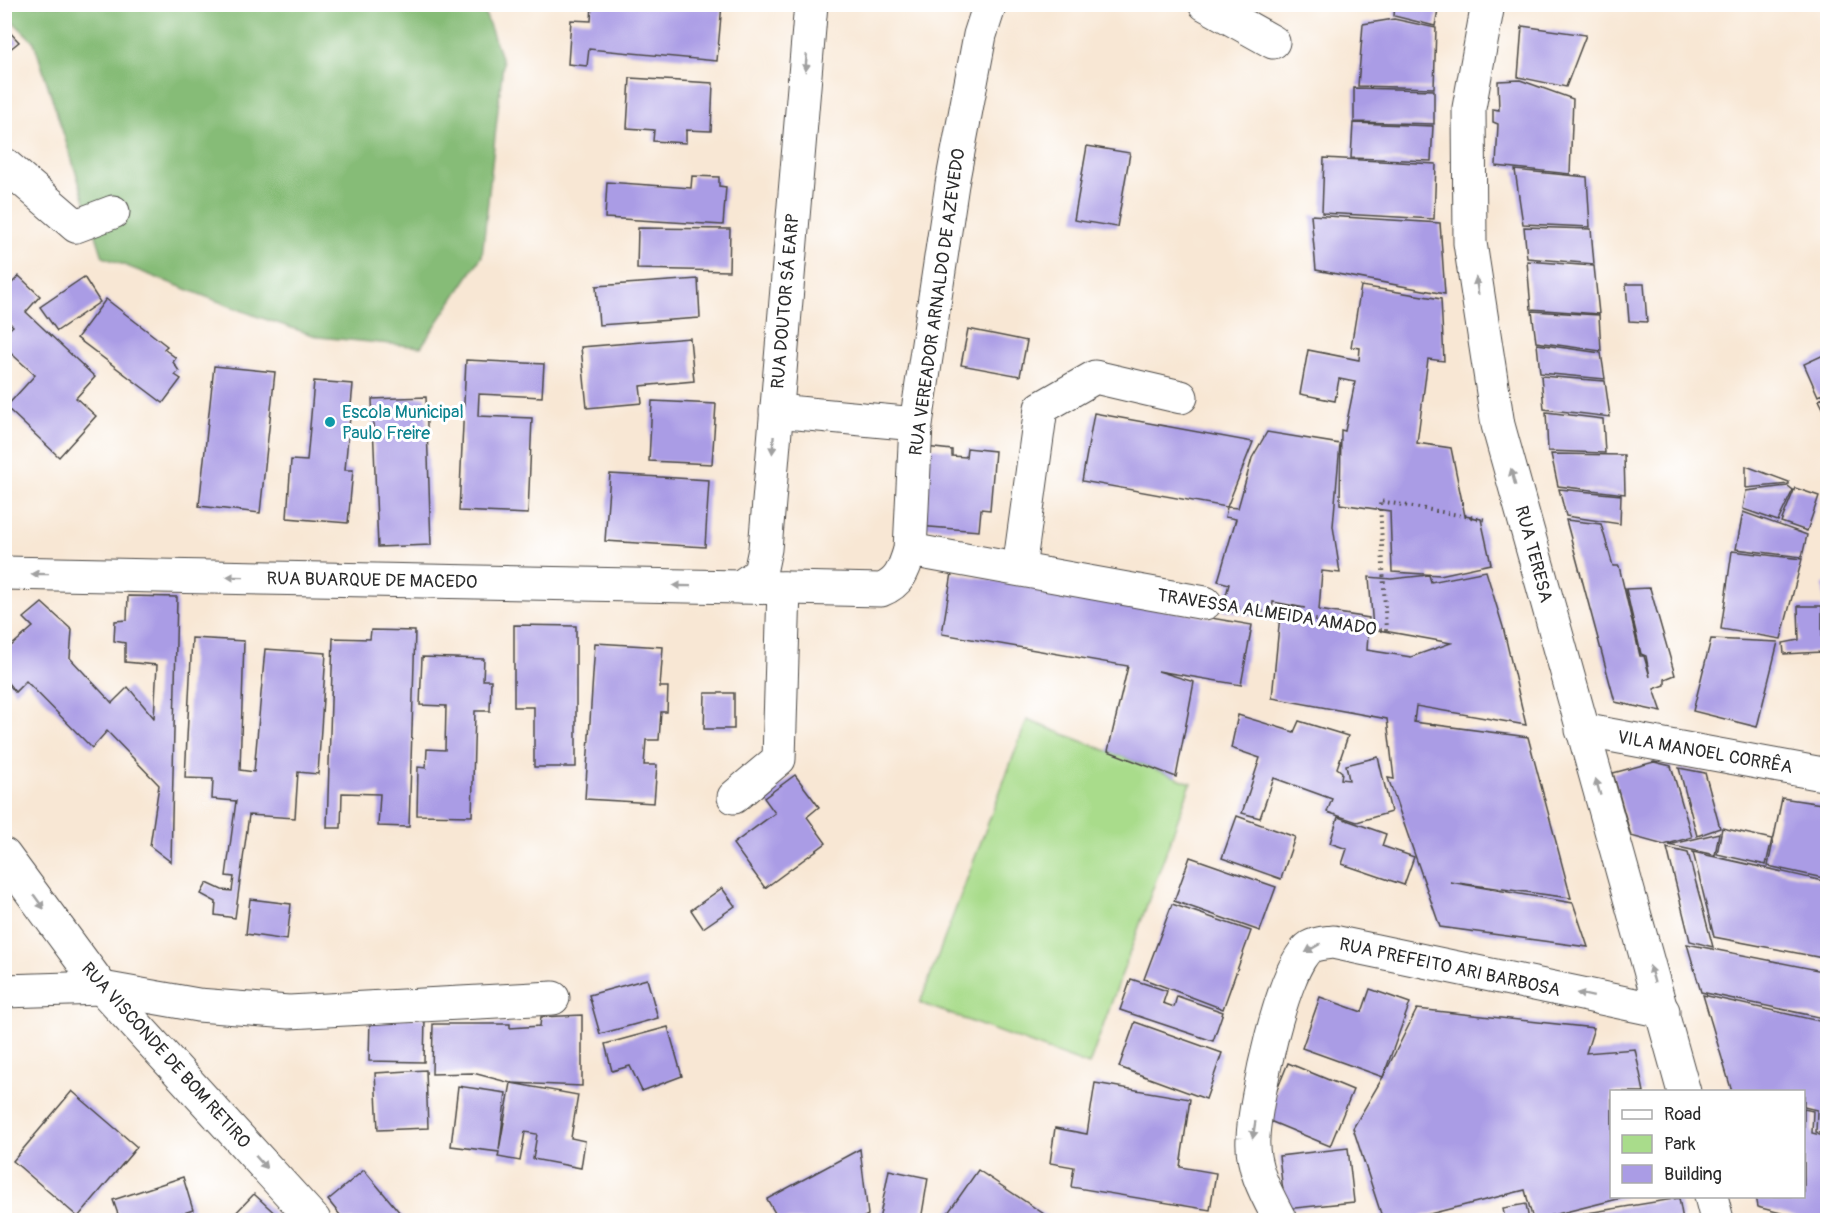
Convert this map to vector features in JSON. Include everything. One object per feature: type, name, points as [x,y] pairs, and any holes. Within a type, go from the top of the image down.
[{"type":"main road","name":"RUA DOUTOR SÁ EARP","points":[[740,587],[760,573],[765,549],[811,4]]},
{"type":"main road","name":"RUA VEREADOR ARNALDO DE AZEVEDO","points":[[881,590],[894,585],[903,570],[910,550],[916,424],[952,184],[980,35],[990,4]]},
{"type":"main road","points":[[1205,4],[1273,42]]},
{"type":"main road","name":"RUA TERESA","points":[[1488,4],[1469,108],[1470,243],[1498,425],[1683,1090]]},
{"type":"main road","points":[[4,164],[76,226],[113,212]]},
{"type":"main road","points":[[1019,569],[1041,408],[1095,378],[1181,397]]},
{"type":"main road","points":[[776,411],[916,424]]},
{"type":"main road","name":"TRAVESSA ALMEIDA AMADO","points":[[910,550],[1204,603]]},
{"type":"main road","name":"RUA BUARQUE DE MACEDO","points":[[4,573],[881,590]]},
{"type":"main road","points":[[734,797],[779,759],[784,588]]},
{"type":"main road","name":"VILA MANOEL CORRÊA","points":[[1582,730],[1827,775]]},
{"type":"main road","name":"RUA VISCONDE DE BOM RETIRO","points":[[4,855],[102,988],[314,1221]]},
{"type":"main road","name":"RUA PREFEITO ARI BARBOSA","points":[[1280,1221],[1259,1180],[1252,1140],[1263,1076],[1282,1001],[1302,956],[1310,947],[1333,942],[1663,1011]]},
{"type":"main road","points":[[4,991],[102,988],[198,1005],[289,1012],[553,998]]},
{"type":"main road","points":[[1711,1198],[1717,1221]]},
{"type":"path","name":"TRAVESSA ALMEIDA AMADO","points":[[1204,603],[1386,631],[1380,501],[1526,527]]},
{"type":"green space","points":[[4,5],[482,5],[503,63],[482,256],[421,347],[319,337],[256,316],[103,257],[34,42],[5,14]]},
{"type":"green space","points":[[1027,720],[1191,783],[1089,1065],[920,1003]]},
{"type":"building","points":[[592,4],[722,4],[717,61],[589,49],[587,66],[568,64],[571,20],[591,21]]},
{"type":"building","points":[[1395,4],[1439,4],[1435,26],[1394,16]]},
{"type":"building","points":[[1394,19],[1436,28],[1434,88],[1358,86],[1363,24]]},
{"type":"building","points":[[4,26],[19,42],[4,54]]},
{"type":"building","points":[[1522,26],[1586,35],[1566,87],[1518,77]]},
{"type":"building","points":[[630,78],[713,83],[711,131],[686,130],[686,143],[653,141],[654,130],[627,128]]},
{"type":"building","points":[[1520,80],[1573,99],[1570,174],[1496,166],[1498,124],[1493,122],[1493,109],[1499,110],[1498,81]]},
{"type":"building","points":[[1354,88],[1434,90],[1434,124],[1354,122]]},
{"type":"building","points":[[1353,123],[1433,126],[1431,161],[1351,158]]},
{"type":"building","points":[[1087,146],[1130,153],[1117,227],[1074,220]]},
{"type":"building","points":[[1324,158],[1436,164],[1434,219],[1322,213]]},
{"type":"building","points":[[1515,170],[1587,177],[1590,227],[1523,224]]},
{"type":"building","points":[[692,176],[719,177],[719,186],[726,187],[723,225],[605,218],[607,182],[691,188]]},
{"type":"building","points":[[1311,215],[1440,223],[1445,294],[1316,270]]},
{"type":"building","points":[[1524,227],[1591,229],[1594,264],[1527,258]]},
{"type":"building","points":[[638,228],[730,229],[729,271],[637,269]]},
{"type":"building","points":[[1527,261],[1594,266],[1599,314],[1531,309]]},
{"type":"building","points":[[19,276],[40,296],[26,312],[95,377],[76,398],[96,416],[59,457],[6,407],[35,375],[4,347],[4,334],[13,326],[4,318],[4,291]]},
{"type":"building","points":[[84,277],[100,302],[57,331],[40,307]]},
{"type":"building","points":[[698,279],[700,318],[599,325],[596,286]]},
{"type":"building","points":[[1626,284],[1644,284],[1647,322],[1629,321]]},
{"type":"building","points":[[1361,286],[1441,299],[1444,361],[1428,359],[1417,443],[1451,448],[1465,516],[1481,519],[1491,564],[1440,575],[1392,572],[1390,511],[1340,504],[1341,430],[1345,431],[1355,382],[1339,379],[1335,401],[1300,394],[1308,350],[1359,360],[1360,348],[1351,347]]},
{"type":"building","points":[[106,299],[167,346],[164,349],[176,358],[173,362],[179,371],[175,375],[181,379],[163,403],[77,338]]},
{"type":"building","points":[[1532,311],[1599,315],[1601,351],[1536,342]]},
{"type":"building","points":[[968,329],[1027,341],[1020,376],[961,365]]},
{"type":"building","points":[[690,338],[694,381],[640,386],[642,403],[587,408],[581,347]]},
{"type":"building","points":[[1537,344],[1601,353],[1605,379],[1540,373]]},
{"type":"building","points":[[1828,353],[1828,391],[1818,396],[1804,364]]},
{"type":"building","points":[[466,360],[544,364],[542,397],[479,394],[478,416],[532,418],[528,514],[459,511]]},
{"type":"building","points":[[214,366],[275,372],[260,513],[199,506]]},
{"type":"building","points":[[1541,376],[1605,381],[1610,417],[1544,409]]},
{"type":"building","name":"Escola Municipal Paulo Freire","points":[[314,381],[353,384],[345,470],[353,470],[348,523],[287,518],[291,460],[307,461]]},
{"type":"building","points":[[1828,395],[1828,418],[1819,400]]},
{"type":"building","points":[[426,397],[431,545],[378,547],[372,399]]},
{"type":"building","points":[[652,401],[716,404],[712,464],[649,461]]},
{"type":"building","points":[[1546,412],[1603,419],[1605,453],[1548,451]]},
{"type":"building","points":[[1094,413],[1253,442],[1227,507],[1082,481]]},
{"type":"building","points":[[1267,432],[1340,444],[1333,526],[1340,573],[1322,571],[1319,610],[1369,618],[1367,650],[1411,657],[1451,643],[1373,629],[1369,577],[1391,579],[1429,575],[1431,582],[1486,571],[1503,627],[1526,725],[1416,706],[1414,722],[1528,737],[1571,898],[1450,882],[1573,903],[1588,947],[1440,927],[1388,778],[1394,779],[1387,719],[1272,698],[1281,605],[1305,608],[1273,602],[1271,619],[1222,610],[1229,584],[1218,581],[1236,519],[1225,517],[1227,507],[1238,508],[1252,458]]},
{"type":"building","points":[[925,447],[952,450],[952,456],[966,457],[967,448],[995,451],[990,510],[981,509],[979,531],[918,526]]},
{"type":"building","points":[[1551,454],[1624,455],[1625,494],[1558,486]]},
{"type":"building","points":[[1746,466],[1789,482],[1789,484],[1746,488]]},
{"type":"building","points":[[610,474],[709,480],[705,547],[605,541]]},
{"type":"building","points":[[1788,486],[1793,490],[1778,521],[1743,509],[1746,491]]},
{"type":"building","points":[[1795,488],[1819,496],[1807,531],[1781,522]]},
{"type":"building","points":[[1559,489],[1621,495],[1620,524],[1566,516]]},
{"type":"building","points":[[1743,512],[1807,535],[1802,557],[1736,549]]},
{"type":"building","points":[[1566,520],[1601,524],[1613,566],[1619,566],[1640,656],[1644,656],[1650,677],[1646,656],[1641,654],[1626,589],[1650,588],[1675,675],[1665,679],[1665,685],[1654,689],[1662,712],[1615,702]]},
{"type":"building","points":[[1732,551],[1802,559],[1781,639],[1721,629]]},
{"type":"building","points":[[952,573],[1252,625],[1241,685],[1158,671],[1194,682],[1176,777],[1108,751],[1128,666],[942,634]]},
{"type":"building","points":[[1828,583],[1828,652],[1826,652],[1823,584]]},
{"type":"building","points":[[128,596],[177,597],[171,862],[150,846],[159,785],[107,731],[92,748],[26,681],[15,692],[4,678],[4,652],[33,627],[24,618],[42,603],[72,630],[70,658],[112,703],[128,687],[154,718],[157,665],[125,662],[125,643],[114,641],[115,621],[127,620]]},
{"type":"building","points":[[1798,606],[1822,606],[1822,652],[1784,654],[1783,643],[1799,640]]},
{"type":"building","points":[[514,625],[576,626],[576,767],[534,767],[534,707],[514,707]]},
{"type":"building","points":[[371,630],[415,631],[409,827],[378,826],[380,794],[342,793],[341,828],[327,828],[333,638],[370,639]]},
{"type":"building","points":[[192,638],[244,641],[240,770],[254,772],[265,649],[326,653],[318,774],[298,772],[295,818],[249,815],[235,918],[215,915],[216,902],[201,894],[207,883],[222,890],[232,891],[234,877],[226,876],[236,801],[212,799],[213,779],[185,778]]},
{"type":"building","points":[[1711,639],[1778,642],[1757,727],[1693,711]]},
{"type":"building","points":[[595,643],[663,647],[660,687],[668,687],[667,712],[661,712],[659,740],[646,740],[644,765],[657,765],[654,803],[585,799]]},
{"type":"building","points":[[422,657],[484,659],[483,680],[491,680],[490,711],[475,711],[472,816],[417,815],[418,767],[426,768],[427,749],[445,750],[446,706],[420,705]]},
{"type":"building","points":[[705,693],[734,693],[734,729],[704,729]]},
{"type":"building","points":[[1238,715],[1294,732],[1299,721],[1348,736],[1337,768],[1342,772],[1341,779],[1349,780],[1346,765],[1378,757],[1391,812],[1357,822],[1327,812],[1332,799],[1274,778],[1260,818],[1242,813],[1260,758],[1231,748]]},
{"type":"building","points":[[1654,762],[1671,766],[1692,837],[1664,845],[1631,836],[1613,773]]},
{"type":"building","points":[[1679,768],[1705,773],[1720,828],[1697,836]]},
{"type":"building","points":[[795,775],[819,807],[807,817],[826,843],[765,888],[733,844],[775,813],[764,798]]},
{"type":"building","points":[[1782,798],[1828,805],[1828,879],[1768,866]]},
{"type":"building","points":[[1237,816],[1295,837],[1281,879],[1222,858]]},
{"type":"building","points":[[1338,817],[1386,834],[1382,846],[1414,857],[1404,885],[1342,864],[1347,849],[1330,843]]},
{"type":"building","points":[[1722,828],[1772,839],[1766,865],[1717,854]]},
{"type":"building","points":[[1719,833],[1715,855],[1669,845]]},
{"type":"building","points":[[1667,848],[1688,853],[1713,947],[1690,941]]},
{"type":"building","points":[[1693,852],[1828,882],[1828,959],[1714,937]]},
{"type":"building","points":[[1190,857],[1276,887],[1260,931],[1174,901]]},
{"type":"building","points":[[722,888],[735,906],[703,928],[691,910]]},
{"type":"building","points":[[250,899],[291,904],[287,940],[246,934]]},
{"type":"building","points":[[1172,904],[1251,931],[1223,1009],[1144,979]]},
{"type":"building","points":[[1687,944],[1828,972],[1828,1019],[1701,992]]},
{"type":"building","points":[[647,979],[658,1018],[600,1034],[589,995]]},
{"type":"building","points":[[1131,979],[1167,991],[1163,1003],[1174,1007],[1177,996],[1223,1012],[1213,1041],[1120,1010]]},
{"type":"building","points":[[1370,989],[1410,1003],[1383,1077],[1302,1048],[1320,997],[1362,1012]]},
{"type":"building","points":[[1703,995],[1828,1023],[1828,1135],[1816,1132],[1817,1110],[1805,1107],[1805,1090],[1731,1090]]},
{"type":"building","points":[[1417,1009],[1594,1028],[1586,1053],[1635,1049],[1644,1090],[1610,1090],[1610,1198],[1622,1198],[1533,1220],[1525,1190],[1406,1220],[1383,1220],[1353,1128],[1383,1077]]},
{"type":"building","points":[[582,1015],[582,1086],[511,1083],[473,1073],[432,1074],[433,1024],[510,1024],[510,1028],[540,1026],[541,1017]]},
{"type":"building","points":[[370,1017],[425,1018],[424,1062],[369,1061]]},
{"type":"building","points":[[1135,1022],[1222,1053],[1206,1099],[1119,1067]]},
{"type":"building","points":[[668,1027],[682,1076],[642,1091],[630,1066],[612,1071],[605,1044]]},
{"type":"building","points":[[1288,1063],[1353,1090],[1330,1146],[1265,1119]]},
{"type":"building","points":[[426,1070],[428,1128],[378,1130],[375,1073]]},
{"type":"building","points":[[511,1083],[578,1095],[571,1138],[585,1141],[581,1168],[533,1159],[537,1134],[525,1132],[520,1161],[498,1157],[499,1152],[451,1146],[458,1086],[506,1093],[499,1150]]},
{"type":"building","points":[[1095,1083],[1190,1099],[1180,1167],[1216,1173],[1210,1210],[1071,1187],[1074,1167],[1050,1163],[1055,1128],[1087,1134]]},
{"type":"building","points":[[72,1091],[137,1147],[78,1217],[13,1161]]},
{"type":"building","points":[[1805,1109],[1813,1111],[1812,1133],[1828,1137],[1828,1220],[1808,1220],[1757,1207],[1755,1198],[1805,1198]]},
{"type":"building","points":[[1348,1148],[1354,1202],[1285,1209],[1279,1156]]},
{"type":"building","points":[[860,1149],[868,1215],[859,1220],[779,1220],[767,1199]]},
{"type":"building","points":[[364,1170],[406,1220],[344,1220],[328,1200]]},
{"type":"building","points":[[889,1170],[928,1178],[921,1220],[879,1220]]},
{"type":"building","points":[[978,1170],[1053,1220],[943,1220]]},
{"type":"building","points":[[183,1177],[193,1210],[175,1216],[176,1220],[120,1220],[113,1200]]},
{"type":"building","points":[[254,1194],[282,1220],[229,1220]]},
{"type":"building","points":[[1679,1198],[1683,1220],[1551,1220],[1551,1219]]},
{"type":"building","points":[[1526,1204],[1529,1220],[1505,1220],[1503,1208]]},
{"type":"place","name":"Escola Municipal Paulo Freire","points":[[330,422]]}]
